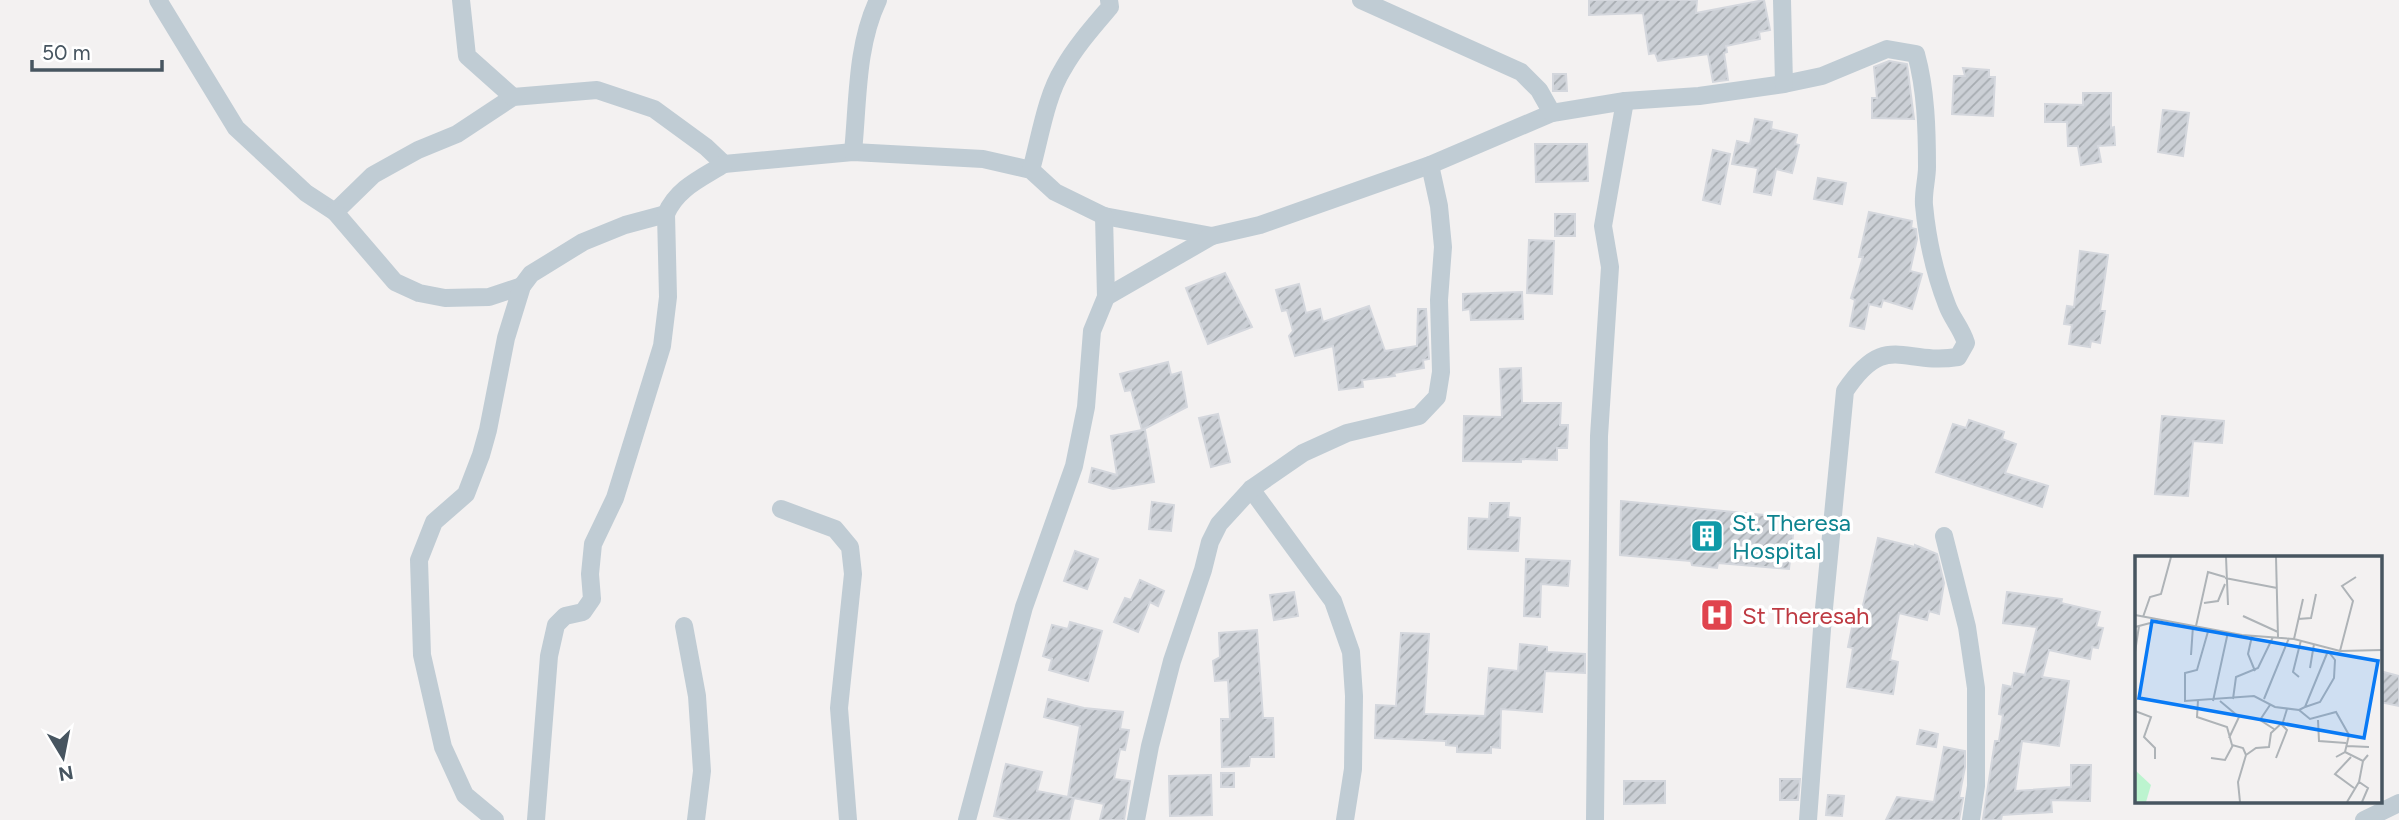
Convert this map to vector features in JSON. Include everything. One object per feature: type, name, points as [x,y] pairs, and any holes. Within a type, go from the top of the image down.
[{"type":"street","points":[[158,0],[236,128],[306,193],[335,212],[395,282],[419,293],[445,298],[489,298],[522,286]]},
{"type":"street","points":[[461,0],[467,56],[513,97]]},
{"type":"street","points":[[853,152],[862,59],[871,14],[878,0]]},
{"type":"street","points":[[1031,170],[1061,71],[1110,7],[1110,0]]},
{"type":"street","points":[[1361,0],[1521,72],[1539,90],[1552,113]]},
{"type":"street","points":[[1782,0],[1784,84]]},
{"type":"street","points":[[1106,297],[1212,236],[1260,225],[1430,165],[1552,113],[1625,101],[1699,96],[1784,84],[1822,76],[1887,50],[1916,54],[1926,126],[1927,170],[1924,202],[1931,248],[1947,307],[1962,328],[1966,344],[1958,357],[1943,359],[1887,353],[1859,369],[1844,391],[1808,820]]},
{"type":"street","points":[[335,212],[373,175],[418,150],[457,134],[513,97],[597,90],[654,109],[706,147],[724,164]]},
{"type":"street","points":[[1595,820],[1599,436],[1610,267],[1603,226],[1625,101]]},
{"type":"street","points":[[536,820],[548,656],[556,625],[565,616],[583,612],[592,599],[590,574],[593,544],[615,498],[662,346],[668,297],[666,214],[680,191],[724,164],[853,152],[984,159],[1031,170],[1055,192],[1104,216],[1212,236]]},
{"type":"street","points":[[1136,820],[1150,746],[1172,661],[1210,542],[1219,524],[1251,489],[1303,453],[1348,433],[1419,416],[1437,397],[1441,372],[1439,300],[1443,247],[1439,206],[1430,165]]},
{"type":"street","points":[[495,820],[465,795],[443,747],[422,655],[419,560],[434,522],[466,494],[481,455],[506,338],[522,286],[531,274],[583,242],[625,225],[666,214]]},
{"type":"street","points":[[967,820],[1024,607],[1074,466],[1086,407],[1092,331],[1106,297],[1104,216]]},
{"type":"street","points":[[1251,489],[1333,601],[1351,652],[1354,696],[1353,769],[1345,820]]},
{"type":"street","points":[[781,509],[835,530],[850,547],[853,574],[839,708],[848,820]]},
{"type":"street","points":[[1944,536],[1967,627],[1976,688],[1976,786],[1971,820]]},
{"type":"street","points":[[684,626],[697,696],[702,771],[696,820]]},
{"type":"street","points":[[2364,820],[2399,803]]},
{"type":"building","points":[[1589,0],[1697,0],[1696,13],[1764,0],[1770,30],[1759,32],[1760,39],[1726,46],[1727,52],[1724,53],[1728,80],[1713,82],[1708,54],[1658,61],[1655,53],[1649,54],[1643,13],[1589,15]]},
{"type":"building","points":[[1889,61],[1907,64],[1914,119],[1872,118],[1872,98],[1877,98],[1874,67]]},
{"type":"building","points":[[1963,68],[1989,70],[1989,77],[1995,77],[1993,116],[1952,114],[1954,76],[1965,76]]},
{"type":"building","points":[[1553,74],[1566,74],[1567,91],[1553,91]]},
{"type":"building","points":[[2083,93],[2111,93],[2111,128],[2114,127],[2115,145],[2098,146],[2101,162],[2081,165],[2078,146],[2068,146],[2067,122],[2045,122],[2045,104],[2083,105]]},
{"type":"building","points":[[2163,110],[2189,113],[2183,156],[2158,152]]},
{"type":"building","points":[[1755,119],[1772,122],[1771,129],[1797,135],[1795,144],[1799,145],[1792,173],[1776,169],[1771,195],[1754,192],[1758,168],[1732,164],[1737,141],[1750,144]]},
{"type":"building","points":[[1535,144],[1587,144],[1588,181],[1536,182]]},
{"type":"building","points":[[1713,150],[1730,154],[1720,204],[1703,200]]},
{"type":"building","points":[[1818,178],[1846,183],[1842,204],[1814,199]]},
{"type":"building","points":[[1869,212],[1912,221],[1911,228],[1916,229],[1917,239],[1910,271],[1922,274],[1912,309],[1883,300],[1881,307],[1869,304],[1864,329],[1850,326],[1855,300],[1851,298],[1863,257],[1859,257]]},
{"type":"building","points":[[1555,214],[1575,214],[1575,236],[1555,236]]},
{"type":"building","points":[[1529,240],[1554,241],[1552,294],[1527,293]]},
{"type":"building","points":[[2080,251],[2108,255],[2100,311],[2105,311],[2100,343],[2091,341],[2090,347],[2069,344],[2072,325],[2064,324],[2067,306],[2074,307]]},
{"type":"building","points":[[1225,273],[1252,327],[1208,344],[1186,288]]},
{"type":"building","points":[[1299,284],[1306,313],[1320,309],[1323,322],[1369,306],[1385,351],[1417,346],[1418,309],[1426,309],[1429,359],[1423,360],[1424,368],[1394,373],[1395,376],[1362,380],[1363,387],[1339,390],[1333,346],[1295,356],[1289,336],[1293,331],[1287,310],[1282,311],[1276,290]]},
{"type":"building","points":[[1522,292],[1523,319],[1471,320],[1470,309],[1463,310],[1463,294]]},
{"type":"building","points":[[1168,362],[1171,375],[1181,372],[1187,407],[1142,430],[1131,390],[1125,391],[1120,374]]},
{"type":"building","points":[[1521,368],[1522,403],[1561,403],[1560,425],[1568,425],[1567,448],[1557,448],[1557,460],[1463,461],[1464,416],[1502,417],[1500,369]]},
{"type":"building","points":[[1218,414],[1230,462],[1211,467],[1199,418]]},
{"type":"building","points":[[2162,416],[2224,421],[2222,443],[2193,441],[2188,496],[2155,494]]},
{"type":"building","points":[[1969,420],[2004,432],[2002,439],[2016,444],[2005,473],[2048,486],[2042,507],[1936,472],[1953,424],[1966,428]]},
{"type":"building","points":[[1145,430],[1154,482],[1113,489],[1089,482],[1092,468],[1117,475],[1111,436]]},
{"type":"building","name":"St. Theresa Hospital","points":[[1621,501],[1795,518],[1789,569],[1718,563],[1717,568],[1692,565],[1691,561],[1620,555]]},
{"type":"building","points":[[1152,502],[1174,505],[1171,531],[1149,529]]},
{"type":"building","points":[[1490,503],[1509,503],[1508,517],[1520,518],[1518,551],[1468,549],[1469,518],[1489,519]]},
{"type":"building","points":[[1878,538],[1915,545],[1937,554],[1944,583],[1939,614],[1929,611],[1927,620],[1899,613],[1890,660],[1898,662],[1893,694],[1847,687],[1853,648],[1848,647],[1854,618],[1860,619]]},
{"type":"building","points":[[1075,551],[1098,559],[1087,589],[1064,581]]},
{"type":"building","points":[[1526,559],[1570,561],[1568,586],[1541,584],[1540,617],[1524,616]]},
{"type":"building","points":[[1140,580],[1164,591],[1158,606],[1150,602],[1138,632],[1114,622],[1125,598],[1131,600]]},
{"type":"building","points":[[1294,592],[1298,616],[1274,620],[1270,595]]},
{"type":"building","points":[[2007,592],[2062,599],[2061,603],[2100,612],[2096,627],[2103,628],[2098,648],[2092,647],[2090,659],[2049,650],[2042,677],[2069,681],[2059,746],[2022,741],[2015,791],[2071,787],[2071,765],[2091,765],[2090,801],[2051,800],[2052,812],[2002,815],[2001,820],[1989,820],[1983,819],[1995,741],[1999,741],[2003,715],[1999,714],[2003,685],[2012,687],[2014,673],[2025,675],[2037,627],[2003,623]]},
{"type":"building","points":[[1070,622],[1102,631],[1088,681],[1049,670],[1052,659],[1043,656],[1052,625],[1068,629]]},
{"type":"building","points":[[1257,630],[1263,718],[1273,718],[1274,757],[1250,757],[1249,766],[1222,767],[1221,719],[1230,719],[1228,680],[1215,681],[1213,661],[1220,657],[1219,633]]},
{"type":"building","points":[[1401,633],[1429,634],[1424,714],[1485,716],[1489,668],[1518,671],[1520,644],[1547,647],[1547,652],[1585,654],[1585,673],[1545,671],[1542,712],[1501,709],[1500,748],[1491,747],[1491,753],[1457,752],[1457,746],[1446,745],[1446,741],[1375,738],[1376,705],[1396,706]]},
{"type":"building","points":[[2382,672],[2399,676],[2399,706],[2382,702]]},
{"type":"building","points":[[1048,699],[1084,708],[1123,712],[1120,729],[1129,730],[1125,750],[1120,749],[1114,779],[1130,781],[1124,820],[1100,820],[1104,804],[1068,797],[1080,726],[1044,717]]},
{"type":"building","points":[[1920,730],[1938,734],[1936,747],[1917,744]]},
{"type":"building","points":[[1944,747],[1965,751],[1959,820],[1886,820],[1897,797],[1934,802]]},
{"type":"building","points":[[1006,764],[1042,772],[1037,791],[1074,798],[1069,820],[1012,820],[994,816]]},
{"type":"building","points":[[1221,773],[1234,773],[1234,787],[1221,787]]},
{"type":"building","points":[[1211,775],[1212,815],[1170,816],[1169,776]]},
{"type":"building","points":[[1780,779],[1800,779],[1798,800],[1780,800]]},
{"type":"building","points":[[1624,781],[1665,781],[1665,803],[1624,804]]},
{"type":"building","points":[[1828,795],[1844,796],[1842,816],[1826,815]]},
{"type":"place","name":"St. Theresa Hospital","points":[[1707,536]]},
{"type":"place","name":"St Theresah","points":[[1717,615]]}]
